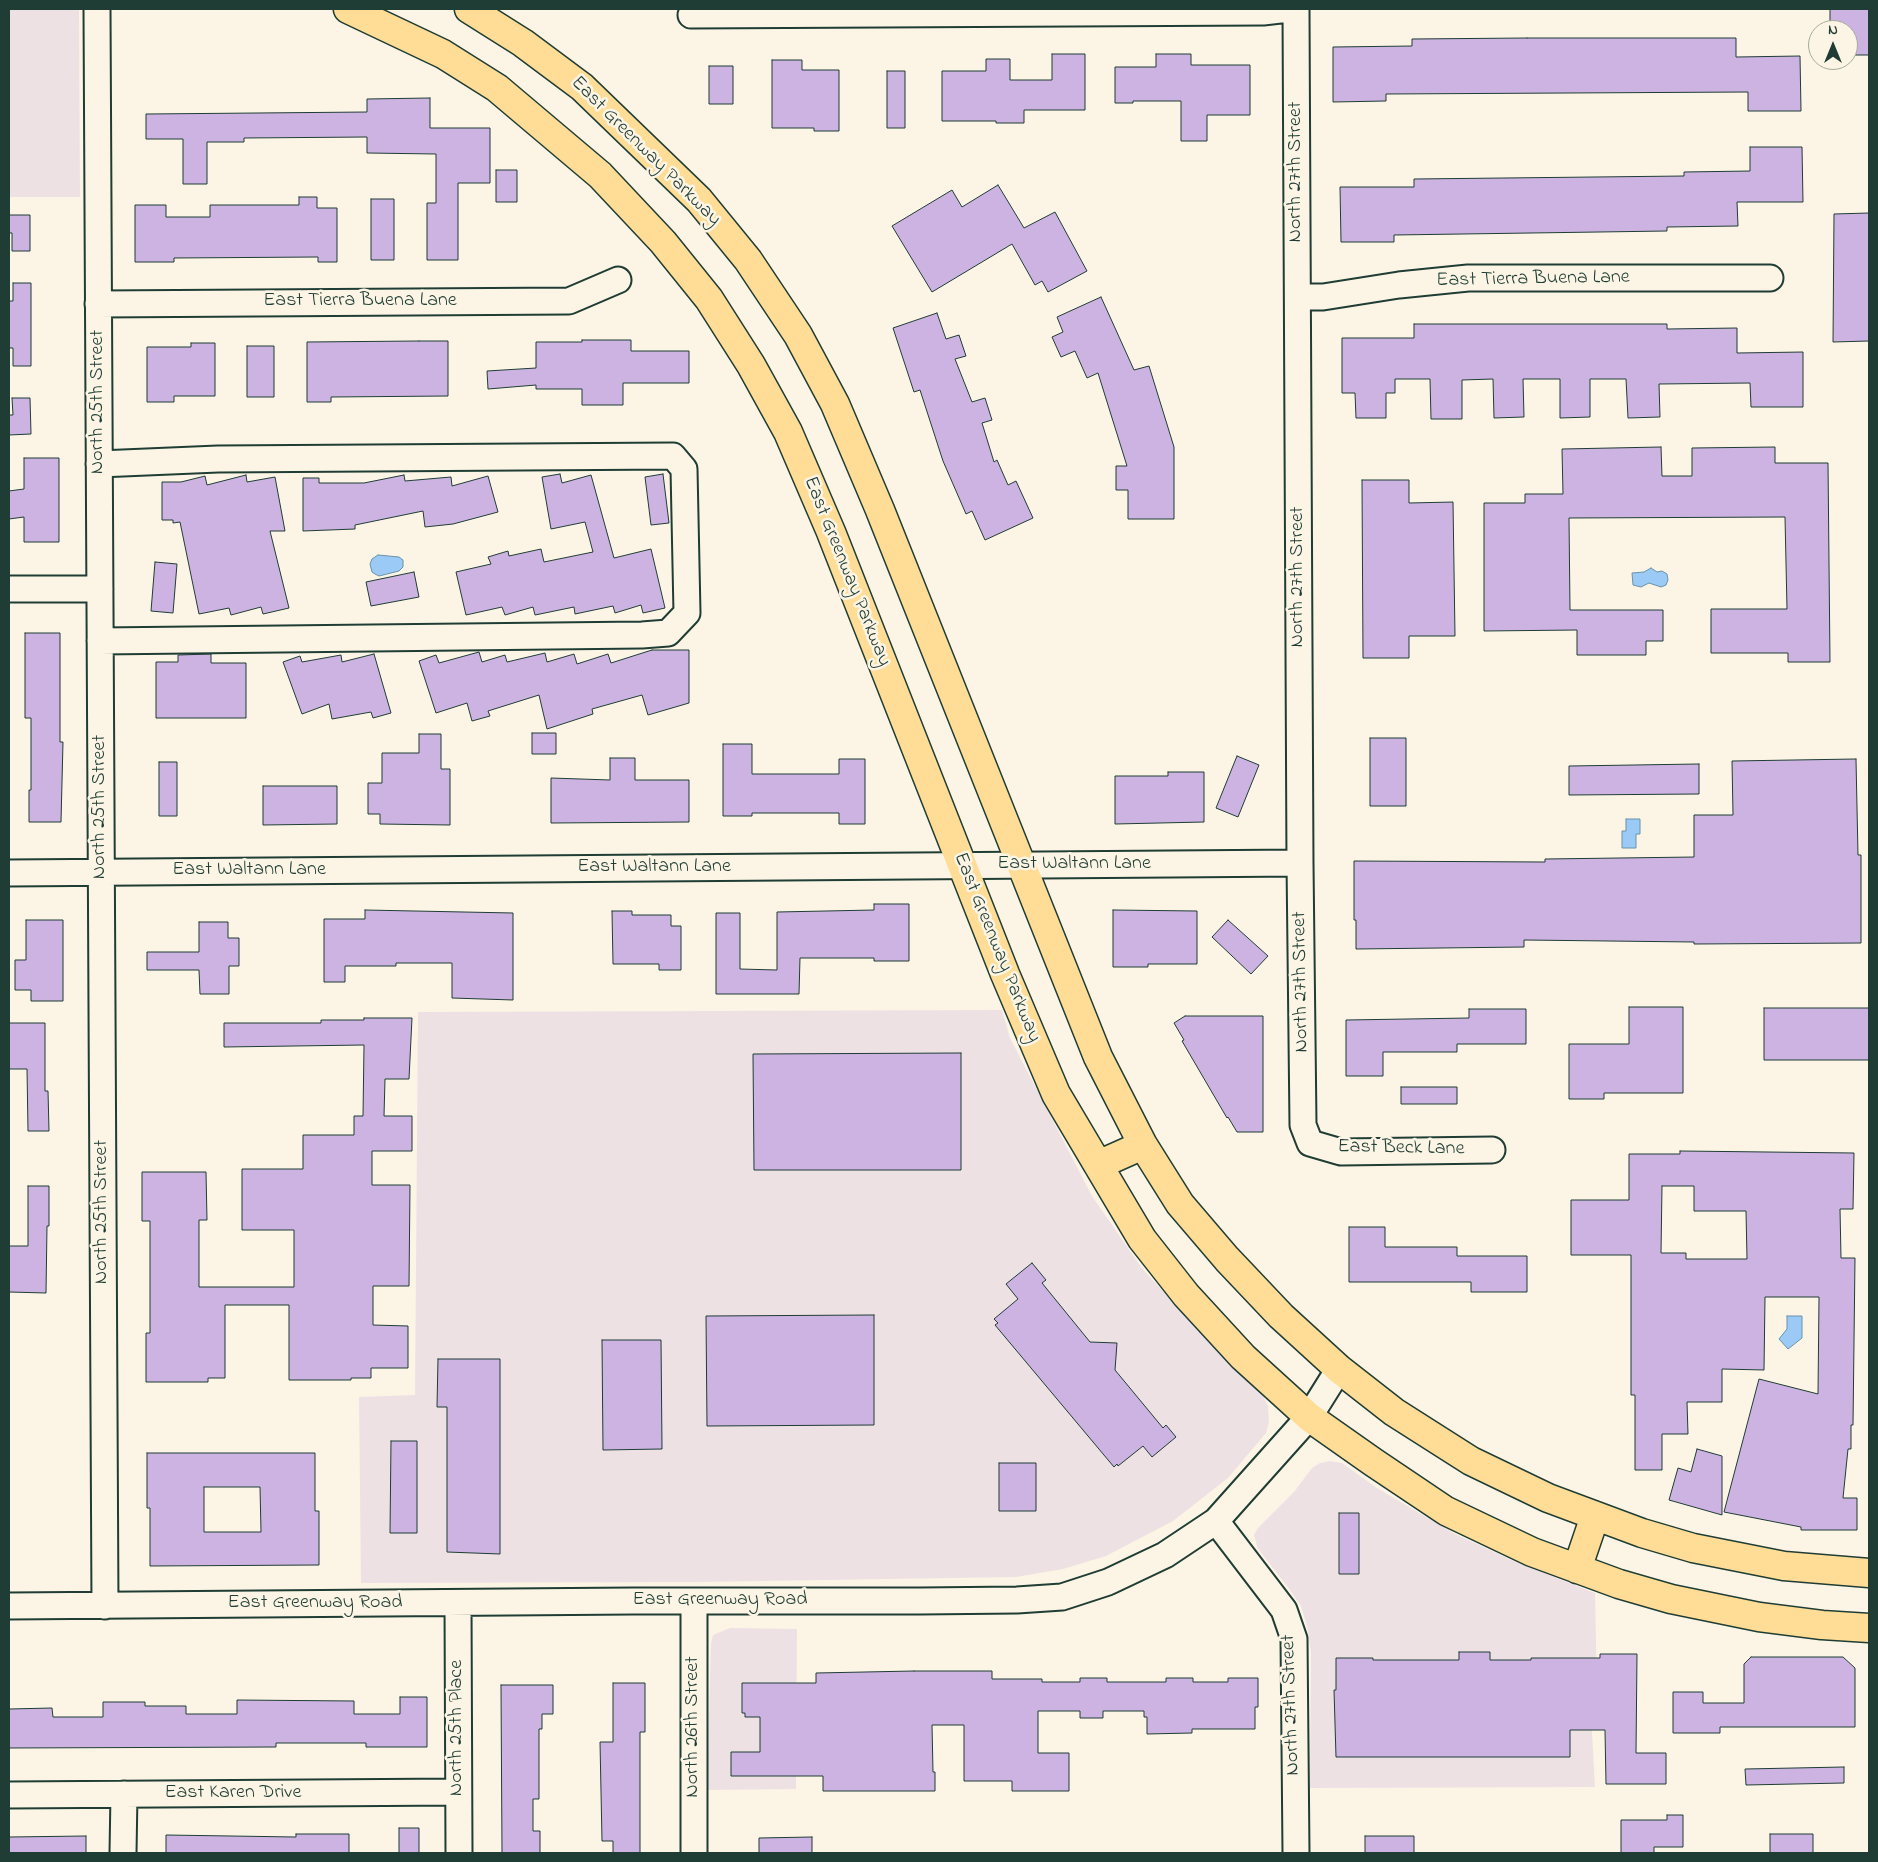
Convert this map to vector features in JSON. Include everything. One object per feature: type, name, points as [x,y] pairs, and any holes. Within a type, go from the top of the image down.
[{"type":"main road","name":"East Greenway Parkway","points":[[348,9],[443,54],[497,88],[600,175],[663,242],[709,298],[751,365],[788,432],[831,532],[1005,974],[1056,1094],[1142,1239],[1186,1295],[1243,1357],[1309,1417],[1373,1462],[1446,1511],[1532,1552],[1619,1584],[1680,1601],[1759,1617],[1822,1625],[1869,1628]]},
{"type":"main road","name":"East Greenway Parkway","points":[[469,9],[523,43],[582,87],[699,200],[748,260],[798,335],[835,404],[880,510],[1098,1057],[1143,1145],[1180,1204],[1227,1259],[1280,1316],[1339,1370],[1394,1412],[1471,1462],[1548,1498],[1642,1533],[1693,1548],[1784,1566],[1863,1567]]},
{"type":"main road","points":[[1098,1165],[1143,1145]]},
{"type":"main road","points":[[1577,1569],[1595,1516]]},
{"type":"street","name":"North 25th Street","points":[[97,9],[105,1606]]},
{"type":"street","points":[[691,15],[1253,12],[1288,9]]},
{"type":"street","name":"North 27th Street","points":[[1296,9],[1300,863],[1304,1125],[1310,1143]]},
{"type":"street","name":"East Tierra Buena Lane","points":[[1298,297],[1323,297],[1399,285],[1468,278],[1770,278]]},
{"type":"street","name":"East Tierra Buena Lane","points":[[98,304],[569,301],[618,280]]},
{"type":"street","points":[[99,464],[218,459],[673,456],[684,469],[687,613],[668,633],[642,635],[100,641]]},
{"type":"street","points":[[9,589],[100,589]]},
{"type":"street","name":"East Waltann Lane","points":[[9,873],[1300,863]]},
{"type":"street","name":"East Beck Lane","points":[[1310,1143],[1341,1152],[1492,1150]]},
{"type":"street","name":"East Greenway Road","points":[[9,1606],[920,1601],[1017,1600],[1062,1597],[1108,1582],[1165,1556],[1216,1521],[1309,1417],[1339,1370]]},
{"type":"street","name":"North 27th Street","points":[[1216,1521],[1284,1610],[1294,1639],[1296,1853]]},
{"type":"street","name":"North 26th Street","points":[[694,1601],[694,1853]]},
{"type":"street","name":"North 25th Place","points":[[458,1603],[458,1853]]},
{"type":"street","name":"East Karen Drive","points":[[9,1795],[458,1792]]},
{"type":"street","points":[[123,1853],[124,1794]]},
{"type":"shaded area","points":[[9,9],[79,9],[80,197],[9,197]]},
{"type":"shaded area","points":[[1002,1010],[1010,1038],[1092,1196],[1141,1267],[1229,1364],[1263,1396],[1268,1406],[1269,1422],[1266,1433],[1228,1478],[1173,1521],[1106,1556],[1063,1569],[1016,1577],[699,1582],[361,1583],[359,1397],[415,1395],[418,1012]]},
{"type":"shaded area","points":[[1330,1461],[1342,1463],[1377,1488],[1455,1534],[1516,1562],[1595,1593],[1597,1692],[1593,1692],[1592,1732],[1595,1787],[1310,1788],[1311,1652],[1307,1626],[1301,1606],[1258,1549],[1254,1535],[1258,1528],[1294,1492],[1312,1468],[1320,1463]]},
{"type":"shaded area","points":[[730,1628],[797,1629],[796,1789],[707,1790],[711,1643],[713,1635]]},
{"type":"water","points":[[378,555],[399,557],[403,560],[403,567],[399,571],[379,576],[372,572],[370,564],[372,559]]},
{"type":"water","points":[[1651,568],[1657,572],[1662,571],[1667,574],[1668,580],[1666,585],[1661,587],[1649,583],[1641,587],[1633,585],[1632,573],[1644,572]]},
{"type":"water","points":[[1626,819],[1640,819],[1640,834],[1636,834],[1636,848],[1622,848],[1622,831],[1626,831]]},
{"type":"water","points":[[1787,1316],[1802,1316],[1802,1338],[1788,1349],[1779,1339],[1787,1329]]},
{"type":"building","points":[[1830,9],[1869,9],[1869,55],[1858,55],[1858,20],[1830,20]]},
{"type":"building","points":[[1736,38],[1736,57],[1800,56],[1801,111],[1748,111],[1748,92],[1386,94],[1386,101],[1333,102],[1333,47],[1412,46],[1412,39]]},
{"type":"building","points":[[1052,54],[1085,54],[1085,110],[1024,110],[1024,123],[942,121],[942,71],[986,71],[986,59],[1010,59],[1010,80],[1052,80]]},
{"type":"building","points":[[1156,54],[1191,54],[1191,65],[1250,65],[1250,115],[1207,115],[1207,141],[1181,141],[1181,101],[1115,103],[1115,67],[1156,67]]},
{"type":"building","points":[[772,60],[802,60],[802,70],[839,70],[839,131],[814,131],[814,128],[772,128]]},
{"type":"building","points":[[709,66],[733,66],[733,104],[709,104]]},
{"type":"building","points":[[887,71],[905,71],[905,128],[887,128]]},
{"type":"building","points":[[430,98],[430,128],[490,128],[490,183],[458,183],[458,260],[427,260],[427,203],[436,203],[436,154],[367,153],[367,137],[244,138],[244,142],[207,142],[207,184],[183,184],[183,139],[146,139],[146,114],[367,112],[367,99]]},
{"type":"building","points":[[1750,147],[1802,147],[1803,202],[1737,202],[1738,226],[1667,227],[1667,231],[1394,235],[1394,242],[1341,242],[1340,187],[1414,187],[1414,179],[1684,176],[1684,172],[1750,171]]},
{"type":"building","points":[[496,170],[517,170],[517,202],[496,202]]},
{"type":"building","points":[[998,185],[1024,228],[1055,212],[1087,271],[1048,292],[1042,281],[1035,285],[1012,244],[932,292],[892,226],[952,190],[962,207]]},
{"type":"building","points":[[299,197],[317,197],[317,208],[337,208],[337,262],[318,262],[318,257],[174,258],[174,262],[135,262],[135,205],[166,205],[166,217],[210,217],[210,205],[299,205]]},
{"type":"building","points":[[371,199],[394,199],[394,260],[371,260]]},
{"type":"building","points":[[1869,213],[1869,341],[1833,342],[1834,214]]},
{"type":"building","points":[[9,215],[30,215],[30,251],[12,251]]},
{"type":"building","points":[[13,283],[31,283],[31,366],[13,366],[13,348],[9,348],[9,301],[13,301]]},
{"type":"building","points":[[1101,297],[1134,370],[1149,366],[1174,447],[1174,519],[1128,519],[1128,490],[1116,490],[1116,466],[1127,466],[1098,373],[1087,378],[1075,351],[1061,357],[1052,337],[1063,332],[1057,317]]},
{"type":"building","points":[[937,313],[946,339],[959,335],[966,356],[955,359],[972,402],[985,398],[992,420],[982,423],[994,462],[997,460],[1008,485],[1016,481],[1033,518],[985,540],[972,511],[966,514],[943,461],[920,390],[914,392],[893,328]]},
{"type":"building","points":[[1414,324],[1667,324],[1667,329],[1737,328],[1737,353],[1803,352],[1803,407],[1751,407],[1750,383],[1659,384],[1660,417],[1628,418],[1626,379],[1590,379],[1590,417],[1560,418],[1560,379],[1523,379],[1524,417],[1494,418],[1493,379],[1462,380],[1462,419],[1431,419],[1430,379],[1395,379],[1395,393],[1386,393],[1386,418],[1356,418],[1355,393],[1342,393],[1342,338],[1414,338]]},
{"type":"building","points":[[582,340],[631,340],[631,351],[689,351],[689,383],[623,383],[623,405],[582,405],[582,389],[536,389],[536,385],[488,389],[487,371],[536,368],[536,342],[582,342]]},
{"type":"building","points":[[448,341],[448,396],[331,397],[331,402],[307,402],[307,342]]},
{"type":"building","points":[[191,343],[215,343],[215,396],[174,396],[174,402],[147,402],[147,347],[191,347]]},
{"type":"building","points":[[247,346],[274,346],[274,397],[247,397]]},
{"type":"building","points":[[12,398],[30,398],[31,434],[9,435],[9,415],[13,415]]},
{"type":"building","points":[[1661,447],[1662,476],[1692,476],[1692,448],[1775,447],[1775,463],[1828,463],[1830,662],[1788,662],[1788,653],[1711,653],[1711,609],[1787,609],[1785,517],[1569,518],[1570,610],[1663,610],[1663,641],[1646,641],[1646,655],[1577,655],[1577,630],[1484,631],[1484,503],[1525,503],[1525,494],[1563,494],[1562,449]]},
{"type":"building","points":[[24,458],[59,458],[59,542],[24,542],[24,517],[9,519],[9,491],[24,489]]},
{"type":"building","points":[[560,474],[562,483],[591,475],[614,558],[651,549],[665,608],[643,613],[641,605],[615,613],[613,606],[575,614],[574,607],[535,615],[533,607],[505,615],[502,607],[466,615],[456,572],[491,564],[488,557],[508,551],[509,556],[541,549],[544,562],[593,552],[585,522],[551,529],[542,477]]},
{"type":"building","points":[[663,474],[669,523],[651,525],[645,477]]},
{"type":"building","points":[[246,475],[247,482],[275,477],[285,531],[270,531],[289,608],[263,614],[261,607],[231,615],[229,608],[199,614],[180,522],[173,523],[173,520],[162,520],[162,482],[181,482],[205,476],[207,485]]},
{"type":"building","points":[[404,475],[405,481],[451,477],[452,486],[488,476],[498,512],[453,524],[425,527],[423,511],[355,525],[355,529],[303,531],[303,478],[319,478],[319,483],[364,483]]},
{"type":"building","points":[[1362,480],[1409,480],[1409,503],[1453,502],[1455,636],[1409,636],[1409,658],[1363,658]]},
{"type":"building","points":[[155,562],[177,564],[173,613],[151,611]]},
{"type":"building","points":[[414,572],[419,597],[371,606],[366,582]]},
{"type":"building","points":[[25,633],[60,633],[60,742],[63,742],[61,822],[29,822],[31,718],[25,718]]},
{"type":"building","points":[[652,650],[689,650],[689,703],[648,715],[642,695],[592,709],[593,714],[547,729],[539,695],[488,711],[490,716],[472,721],[467,703],[436,713],[419,661],[436,655],[439,663],[479,652],[482,662],[505,655],[507,662],[545,653],[547,662],[574,654],[577,664],[608,654],[611,663]]},
{"type":"building","points":[[211,654],[211,663],[246,663],[246,718],[156,718],[156,662],[178,662],[178,655]]},
{"type":"building","points":[[374,654],[391,713],[373,718],[371,712],[332,719],[329,704],[302,714],[283,662],[300,656],[302,662],[341,655],[342,662]]},
{"type":"building","points":[[532,733],[556,733],[556,754],[532,754]]},
{"type":"building","points":[[419,734],[441,734],[441,769],[450,769],[450,825],[380,824],[380,814],[368,814],[368,783],[382,783],[382,753],[419,753]]},
{"type":"building","points":[[1370,738],[1406,738],[1406,806],[1370,806]]},
{"type":"building","points":[[723,744],[752,744],[752,774],[839,774],[839,759],[865,759],[865,824],[839,824],[839,813],[752,813],[752,816],[723,816]]},
{"type":"building","points":[[1237,756],[1259,765],[1238,817],[1216,808]]},
{"type":"building","points":[[610,758],[635,758],[635,780],[689,780],[689,822],[551,823],[551,778],[610,780]]},
{"type":"building","points":[[1856,759],[1858,855],[1861,855],[1861,943],[1694,944],[1694,942],[1524,940],[1524,947],[1356,949],[1354,861],[1545,862],[1545,859],[1694,857],[1694,815],[1733,815],[1732,761]]},
{"type":"building","points":[[159,762],[177,762],[177,816],[159,816]]},
{"type":"building","points":[[1699,764],[1699,794],[1569,795],[1569,766]]},
{"type":"building","points":[[1168,772],[1204,772],[1204,822],[1115,824],[1115,776],[1168,776]]},
{"type":"building","points":[[263,786],[337,786],[337,824],[263,825]]},
{"type":"building","points":[[874,904],[909,904],[909,961],[874,961],[874,958],[800,958],[799,994],[716,994],[716,913],[740,913],[740,969],[777,970],[777,912],[874,910]]},
{"type":"building","points":[[365,910],[513,913],[513,1000],[452,998],[452,963],[396,963],[396,966],[345,966],[345,982],[324,982],[324,919],[365,919]]},
{"type":"building","points":[[1113,910],[1197,911],[1197,964],[1148,964],[1148,967],[1113,967]]},
{"type":"building","points":[[612,911],[632,911],[632,915],[671,915],[671,926],[681,926],[681,970],[659,970],[659,964],[613,964]]},
{"type":"building","points":[[26,920],[63,920],[63,1001],[31,1001],[31,990],[15,990],[15,960],[26,960]]},
{"type":"building","points":[[1228,920],[1268,956],[1251,974],[1212,937]]},
{"type":"building","points":[[199,922],[228,922],[228,938],[239,938],[239,966],[229,966],[229,994],[200,994],[199,970],[147,970],[147,952],[199,952]]},
{"type":"building","points":[[1629,1007],[1683,1007],[1683,1093],[1604,1093],[1604,1099],[1569,1099],[1569,1044],[1629,1044]]},
{"type":"building","points":[[1764,1008],[1869,1008],[1869,1060],[1764,1060]]},
{"type":"building","points":[[1469,1009],[1526,1009],[1526,1044],[1457,1044],[1457,1052],[1383,1052],[1383,1076],[1346,1076],[1346,1020],[1469,1018]]},
{"type":"building","points":[[1185,1016],[1263,1016],[1263,1132],[1237,1132],[1227,1118],[1182,1041],[1184,1040],[1174,1023]]},
{"type":"building","points":[[364,1018],[412,1018],[409,1079],[385,1079],[384,1116],[412,1116],[412,1151],[372,1151],[372,1185],[410,1185],[409,1286],[373,1286],[373,1325],[408,1326],[408,1368],[371,1368],[371,1378],[351,1378],[351,1380],[289,1380],[289,1305],[225,1305],[225,1378],[208,1378],[208,1382],[146,1382],[146,1333],[150,1333],[150,1221],[142,1221],[142,1172],[206,1172],[207,1220],[199,1220],[199,1287],[294,1287],[294,1230],[242,1230],[242,1169],[303,1169],[303,1135],[354,1135],[354,1116],[363,1116],[364,1045],[224,1047],[224,1023],[321,1023],[321,1020],[364,1020]]},
{"type":"building","points":[[9,1023],[45,1023],[45,1091],[48,1091],[49,1131],[28,1131],[27,1069],[9,1069]]},
{"type":"building","points":[[961,1053],[961,1170],[754,1170],[753,1054]]},
{"type":"building","points":[[1401,1087],[1457,1087],[1457,1104],[1401,1104]]},
{"type":"building","points":[[1680,1151],[1854,1153],[1853,1209],[1840,1209],[1841,1258],[1855,1258],[1853,1425],[1851,1425],[1851,1449],[1848,1449],[1843,1498],[1857,1498],[1857,1530],[1801,1530],[1801,1527],[1724,1512],[1759,1379],[1818,1394],[1819,1297],[1765,1297],[1764,1370],[1722,1369],[1722,1402],[1687,1402],[1688,1434],[1662,1434],[1662,1470],[1635,1470],[1635,1395],[1631,1395],[1631,1255],[1571,1255],[1571,1200],[1629,1200],[1629,1154],[1680,1154]],"holes":[[[1662,1186],[1694,1186],[1694,1211],[1746,1211],[1747,1259],[1686,1259],[1686,1253],[1661,1253]]]},
{"type":"building","points":[[28,1186],[49,1186],[46,1293],[9,1292],[9,1246],[28,1246]]},
{"type":"building","points":[[1349,1227],[1385,1227],[1385,1247],[1457,1247],[1457,1256],[1527,1256],[1527,1292],[1471,1292],[1471,1282],[1349,1282]]},
{"type":"building","points":[[1032,1263],[1046,1280],[1042,1283],[1090,1342],[1117,1343],[1115,1370],[1163,1428],[1166,1425],[1176,1437],[1152,1457],[1143,1446],[1118,1466],[1117,1464],[1114,1467],[995,1325],[998,1323],[994,1319],[1018,1299],[1006,1284]]},
{"type":"building","points":[[874,1315],[874,1425],[707,1426],[706,1316]]},
{"type":"building","points":[[602,1340],[661,1340],[662,1449],[603,1450]]},
{"type":"building","points":[[438,1359],[500,1359],[500,1554],[447,1552],[447,1407],[437,1407]]},
{"type":"building","points":[[391,1441],[417,1441],[417,1533],[390,1533]]},
{"type":"building","points":[[1697,1449],[1722,1456],[1722,1515],[1669,1500],[1678,1468],[1691,1472]]},
{"type":"building","points":[[147,1453],[315,1453],[315,1511],[319,1511],[319,1565],[150,1566],[150,1508],[147,1508]],"holes":[[[204,1487],[260,1487],[261,1532],[204,1532]]]},
{"type":"building","points":[[999,1463],[1036,1463],[1036,1511],[999,1511]]},
{"type":"building","points":[[1339,1513],[1359,1513],[1359,1574],[1339,1574]]},
{"type":"building","points":[[1459,1652],[1490,1652],[1490,1660],[1600,1658],[1600,1654],[1637,1654],[1636,1753],[1666,1753],[1666,1784],[1606,1784],[1605,1730],[1570,1730],[1570,1757],[1336,1757],[1334,1690],[1336,1690],[1336,1658],[1459,1660]]},
{"type":"building","points":[[1751,1657],[1843,1657],[1855,1668],[1855,1727],[1720,1727],[1720,1733],[1673,1733],[1673,1692],[1703,1692],[1703,1703],[1744,1703],[1744,1664]]},
{"type":"building","points":[[992,1671],[992,1679],[1042,1679],[1042,1682],[1080,1682],[1080,1678],[1107,1678],[1107,1682],[1166,1682],[1166,1678],[1193,1678],[1193,1682],[1228,1682],[1228,1678],[1258,1678],[1258,1707],[1255,1707],[1255,1729],[1192,1729],[1192,1733],[1147,1734],[1147,1717],[1144,1717],[1144,1711],[1103,1711],[1103,1718],[1080,1718],[1080,1711],[1038,1711],[1038,1753],[1069,1753],[1069,1791],[1012,1791],[1012,1781],[964,1781],[964,1725],[932,1725],[935,1791],[823,1791],[823,1776],[731,1776],[731,1752],[760,1752],[760,1717],[745,1717],[745,1713],[742,1713],[742,1683],[816,1683],[816,1673]]},
{"type":"building","points":[[613,1683],[645,1683],[645,1732],[640,1732],[640,1853],[613,1853],[613,1841],[602,1841],[600,1742],[613,1742]]},
{"type":"building","points":[[501,1685],[553,1685],[553,1714],[542,1714],[542,1729],[539,1729],[539,1799],[533,1799],[533,1831],[540,1831],[540,1853],[502,1853]]},
{"type":"building","points":[[400,1697],[427,1697],[427,1747],[366,1747],[366,1743],[276,1743],[276,1747],[9,1748],[9,1709],[52,1708],[53,1717],[103,1717],[103,1702],[145,1702],[145,1706],[186,1706],[186,1714],[237,1714],[237,1700],[354,1701],[354,1714],[400,1714]]},
{"type":"building","points":[[1844,1767],[1844,1783],[1746,1785],[1745,1769]]},
{"type":"building","points":[[1667,1815],[1683,1815],[1683,1847],[1654,1847],[1654,1853],[1621,1853],[1621,1820],[1667,1820]]},
{"type":"building","points":[[399,1828],[419,1828],[419,1853],[399,1853]]},
{"type":"building","points":[[296,1834],[349,1834],[349,1853],[166,1853],[166,1835],[296,1837]]},
{"type":"building","points":[[1770,1834],[1813,1834],[1813,1853],[1770,1853]]},
{"type":"building","points":[[86,1836],[86,1853],[9,1853],[9,1837]]},
{"type":"building","points":[[1365,1836],[1414,1836],[1414,1853],[1365,1853]]},
{"type":"building","points":[[812,1837],[812,1853],[759,1853],[759,1838]]}]
